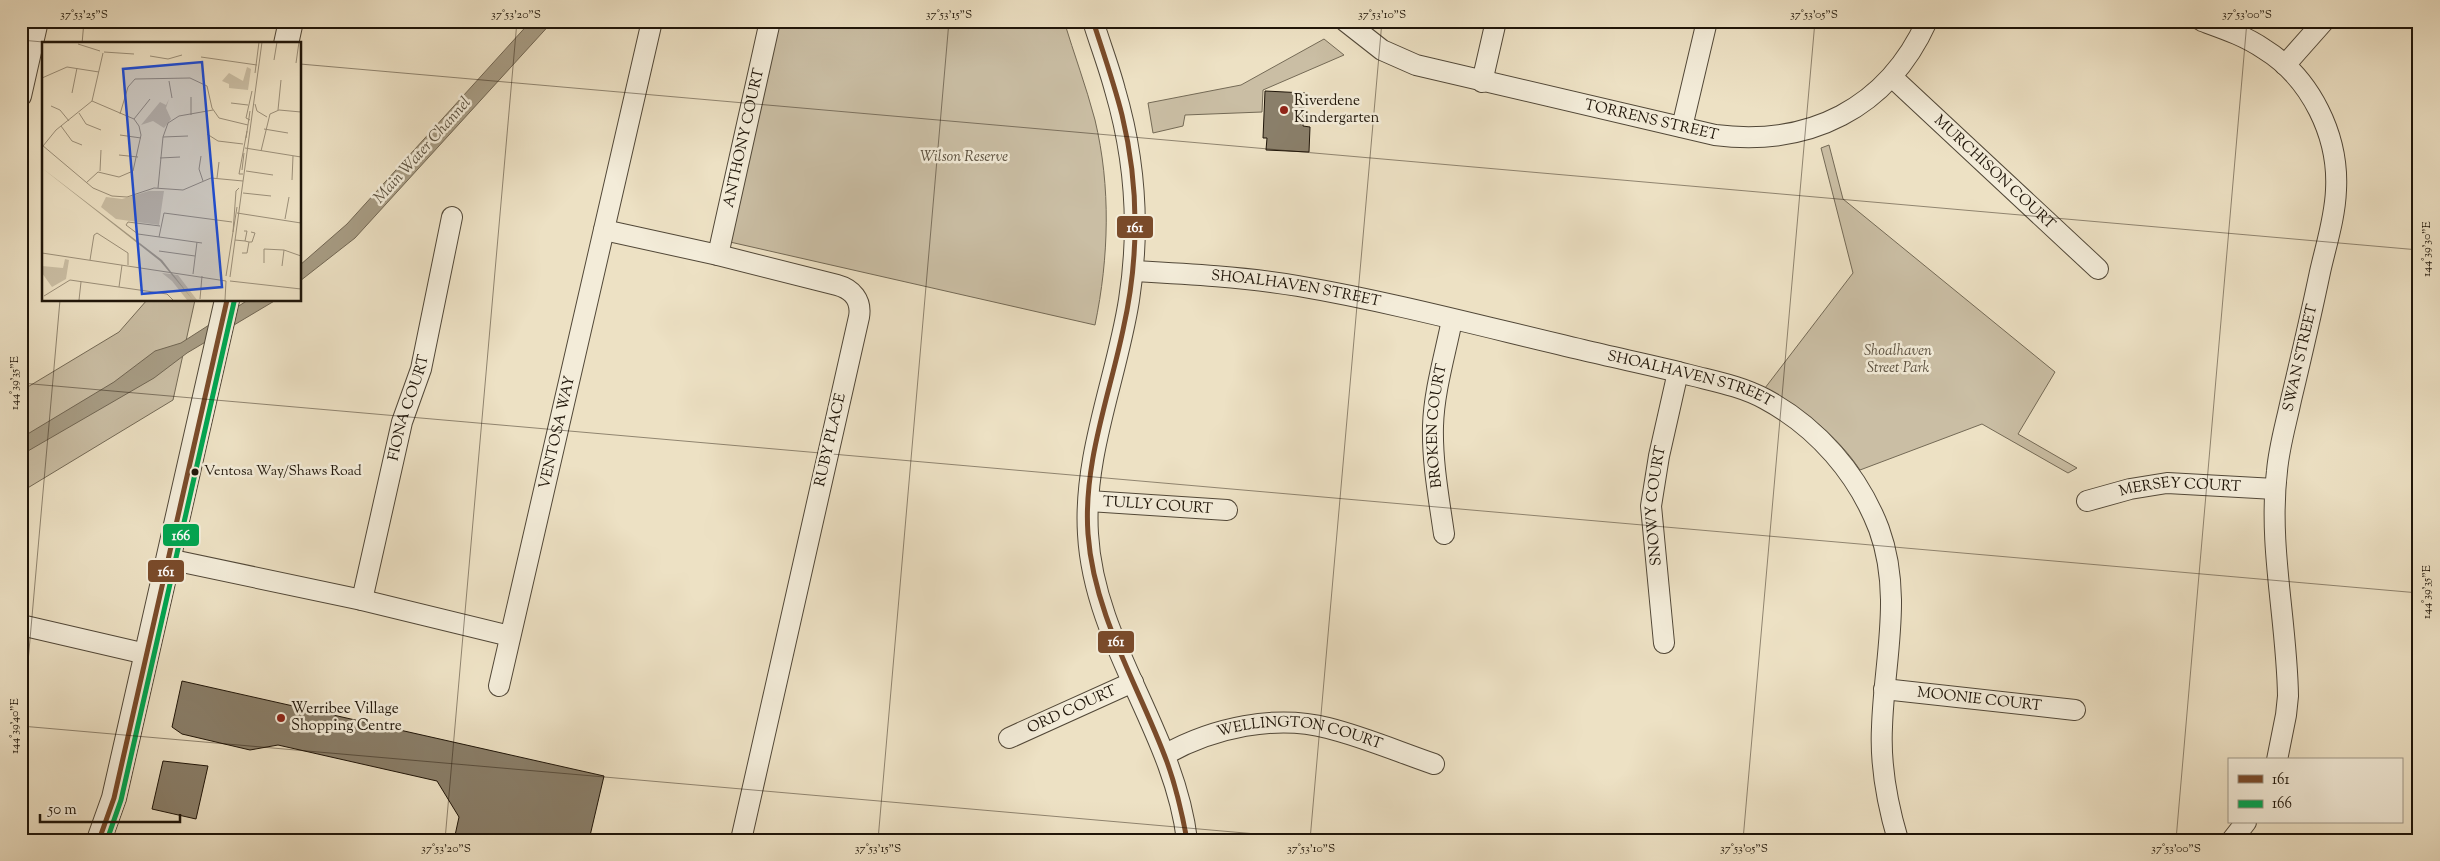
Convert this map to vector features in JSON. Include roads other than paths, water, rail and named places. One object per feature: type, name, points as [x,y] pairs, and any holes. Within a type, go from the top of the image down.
[{"type":"street","points":[[21,96],[38,21]]},
{"type":"street","points":[[286,42],[291,21]]},
{"type":"street","points":[[604,230],[652,21]]},
{"type":"street","name":"ANTHONY COURT","points":[[718,255],[770,21]]},
{"type":"street","points":[[1093,21],[1115,89],[1129,147],[1135,205],[1133,271],[1125,322],[1097,448],[1089,501],[1088,534],[1099,599],[1133,682],[1166,754],[1184,814],[1187,840]]},
{"type":"street","name":"TORRENS STREET","points":[[1345,21],[1376,46],[1399,58],[1482,82],[1682,127],[1741,138],[1799,133],[1819,127],[1850,112],[1892,77],[1908,56],[1927,21]]},
{"type":"street","points":[[1482,82],[1496,21]]},
{"type":"street","points":[[1682,127],[1707,21]]},
{"type":"street","name":"SWAN STREET","points":[[2202,21],[2246,38],[2266,49],[2285,65],[2304,86],[2316,104],[2326,125],[2335,160],[2336,190],[2332,219],[2279,456],[2275,489],[2275,531],[2288,696],[2277,758]]},
{"type":"street","points":[[2285,65],[2324,21]]},
{"type":"street","name":"MURCHISON COURT","points":[[1892,77],[2098,269]]},
{"type":"street","name":"FIONA COURT","points":[[362,600],[402,422],[421,368],[452,217]]},
{"type":"street","name":"RUBY PLACE","points":[[604,230],[718,255],[842,286],[856,296],[860,311],[741,840]]},
{"type":"street","name":"VENTOSA WAY","points":[[500,686],[604,230]]},
{"type":"street","name":"SHOALHAVEN STREET","points":[[1133,271],[1207,276],[1298,286],[1678,372],[1746,390],[1766,399],[1818,437],[1852,477],[1867,502],[1880,531],[1892,583],[1892,615],[1884,689],[1882,757],[1890,813],[1898,840]]},
{"type":"street","points":[[99,840],[114,798],[228,301]]},
{"type":"street","name":"BROKEN COURT","points":[[1444,534],[1434,455],[1433,426],[1436,394],[1452,320]]},
{"type":"street","name":"SNOWY COURT","points":[[1664,643],[1651,506],[1659,456],[1678,372]]},
{"type":"street","name":"MERSEY COURT","points":[[2087,501],[2130,489],[2167,483],[2275,489]]},
{"type":"street","name":"TULLY COURT","points":[[1089,501],[1228,510]]},
{"type":"street","points":[[168,558],[362,600],[510,636]]},
{"type":"street","points":[[21,625],[146,654]]},
{"type":"street","name":"ORD COURT","points":[[1009,738],[1133,682]]},
{"type":"street","name":"MOONIE COURT","points":[[1884,689],[2075,710]]},
{"type":"street","name":"WELLINGTON COURT","points":[[1166,754],[1186,743],[1244,725],[1293,722],[1328,727],[1434,764]]},
{"type":"street","points":[[111,840],[114,798]]},
{"type":"street","points":[[2232,840],[2244,824]]},
{"type":"water","name":"Main Water Channel","points":[[531,21],[553,21],[355,238],[301,280],[301,264],[347,224]]},
{"type":"water","points":[[246,301],[274,301],[187,353],[154,378],[21,455],[21,438],[114,382],[155,351],[181,343]]},
{"type":"place","name":"Riverdene Kindergarten","points":[[1284,110]]},
{"type":"place","name":"Ventosa Way/Shaws Road","points":[[195,472]]},
{"type":"place","name":"Werribee Village Shopping Centre","points":[[281,718]]},
{"type":"park label","name":"Wilson Reserve","points":[[964,157]]},
{"type":"park label","name":"Shoalhaven Street Park","points":[[1898,360]]}]
